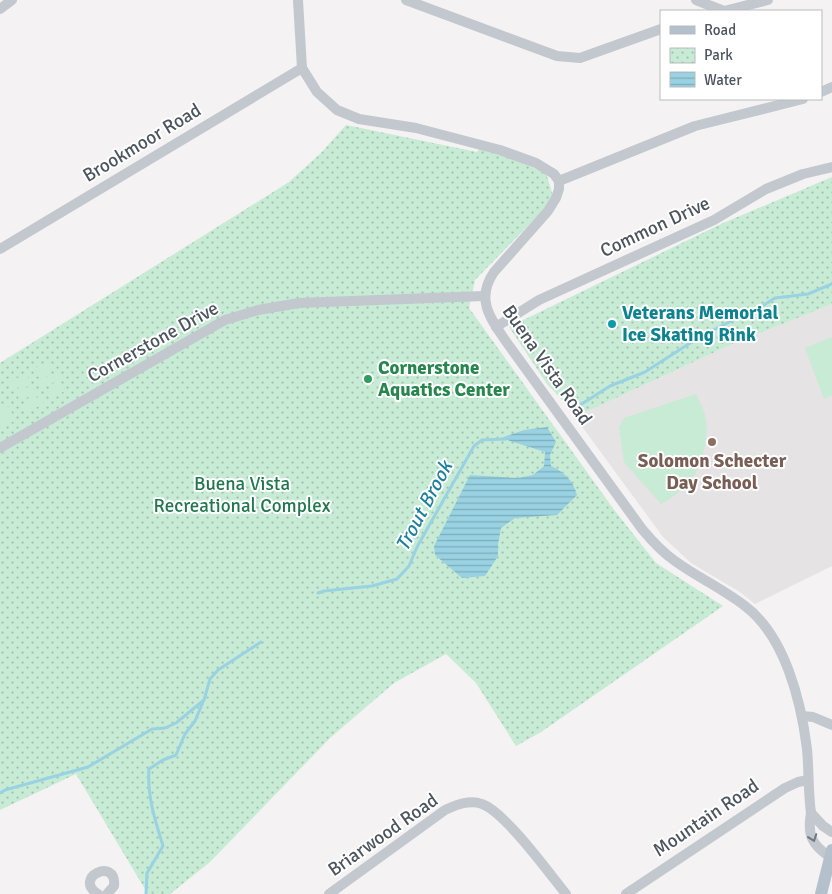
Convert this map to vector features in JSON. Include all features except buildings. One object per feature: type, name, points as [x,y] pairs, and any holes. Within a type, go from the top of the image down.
[{"type":"main road","points":[[821,894],[829,859]]},
{"type":"street","points":[[0,9],[12,0]]},
{"type":"street","points":[[298,0],[302,68],[308,80],[322,97],[337,110],[347,115],[378,123],[424,130],[500,150],[548,168],[558,181],[695,126],[799,100]]},
{"type":"street","points":[[406,0],[558,56],[571,58],[590,55],[660,29]]},
{"type":"street","points":[[696,0],[721,10]]},
{"type":"street","points":[[728,10],[768,0]]},
{"type":"street","name":"Brookmoor Road","points":[[0,249],[302,68]]},
{"type":"street","name":"Common Drive","points":[[496,328],[538,300],[714,220],[766,189],[804,174],[832,167]]},
{"type":"street","name":"Buena Vista Road","points":[[558,181],[559,189],[548,211],[486,283],[484,296],[488,314],[496,328],[642,529],[657,546],[686,569],[746,607],[767,629],[784,661],[802,716],[807,751],[812,813],[810,826],[812,840],[829,859]]},
{"type":"street","name":"Cornerstone Drive","points":[[0,448],[225,320],[258,310],[299,303],[484,296]]},
{"type":"street","points":[[802,716],[813,717],[832,725]]},
{"type":"street","name":"Mountain Road","points":[[626,894],[785,788],[808,780]]},
{"type":"street","name":"Briarwood Road","points":[[329,894],[445,810],[464,802],[482,803],[501,816],[566,894]]},
{"type":"street","points":[[812,813],[823,826],[832,832]]},
{"type":"street","points":[[95,894],[90,886],[91,878],[97,872],[105,871],[111,875],[114,882],[112,890],[107,894]]},
{"type":"shaded area","name":"Solomon Schecter Day School","points":[[832,304],[832,566],[755,604],[740,592],[691,563],[663,537],[575,417],[730,345]]},
{"type":"green space","name":"Buena Vista Recreational Complex","points":[[346,125],[477,152],[481,146],[546,173],[554,199],[475,280],[469,308],[615,511],[656,563],[723,606],[541,732],[516,746],[476,683],[446,654],[394,683],[330,738],[210,862],[170,894],[148,894],[76,774],[0,810],[0,363],[289,182],[321,153]]},
{"type":"green space","points":[[832,177],[832,304],[730,345],[575,417],[547,384],[509,327],[721,224]]},
{"type":"green space","points":[[832,337],[832,395],[824,399],[805,348]]},
{"type":"green space","points":[[49,360],[53,368],[37,377],[32,370]]},
{"type":"green space","points":[[56,372],[60,379],[43,388],[39,381]]},
{"type":"green space","points":[[26,373],[30,381],[14,390],[10,382]]},
{"type":"green space","points":[[62,383],[66,390],[50,400],[46,392]]},
{"type":"green space","points":[[33,384],[37,392],[21,401],[16,394]]},
{"type":"green space","points":[[696,394],[704,411],[706,424],[704,451],[698,469],[689,483],[661,504],[624,462],[619,427],[624,418]]},
{"type":"green space","points":[[40,396],[44,403],[27,413],[23,405]]},
{"type":"green space","points":[[8,406],[16,420],[0,429],[0,411]]},
{"type":"water","points":[[547,427],[556,442],[550,455],[551,466],[567,477],[577,495],[557,515],[515,518],[501,528],[498,556],[485,576],[462,578],[435,555],[434,546],[470,475],[518,478],[533,475],[544,466],[545,452],[501,438],[524,430]]},
{"type":"waterway","name":"Trout Brook","points":[[577,407],[610,386],[645,372],[698,338],[737,318],[750,314],[775,298],[808,294],[832,284]]},
{"type":"waterway","name":"Trout Brook","points":[[318,593],[372,586],[397,579],[409,566],[417,547],[474,446],[482,440],[506,439]]},
{"type":"waterway","name":"Trout Brook","points":[[0,793],[88,767],[152,729],[165,728],[176,723],[204,700],[210,679],[218,670],[261,642]]},
{"type":"waterway","points":[[146,894],[147,873],[163,846],[150,798],[149,769],[163,760],[176,755],[185,734],[195,721],[203,702]]},
{"type":"place","name":"Veterans Memorial Ice Skating Rink","points":[[612,324]]},
{"type":"place","name":"Cornerstone Aquatics Center","points":[[368,379]]},
{"type":"place","name":"Solomon Schecter Day School","points":[[712,442]]}]
